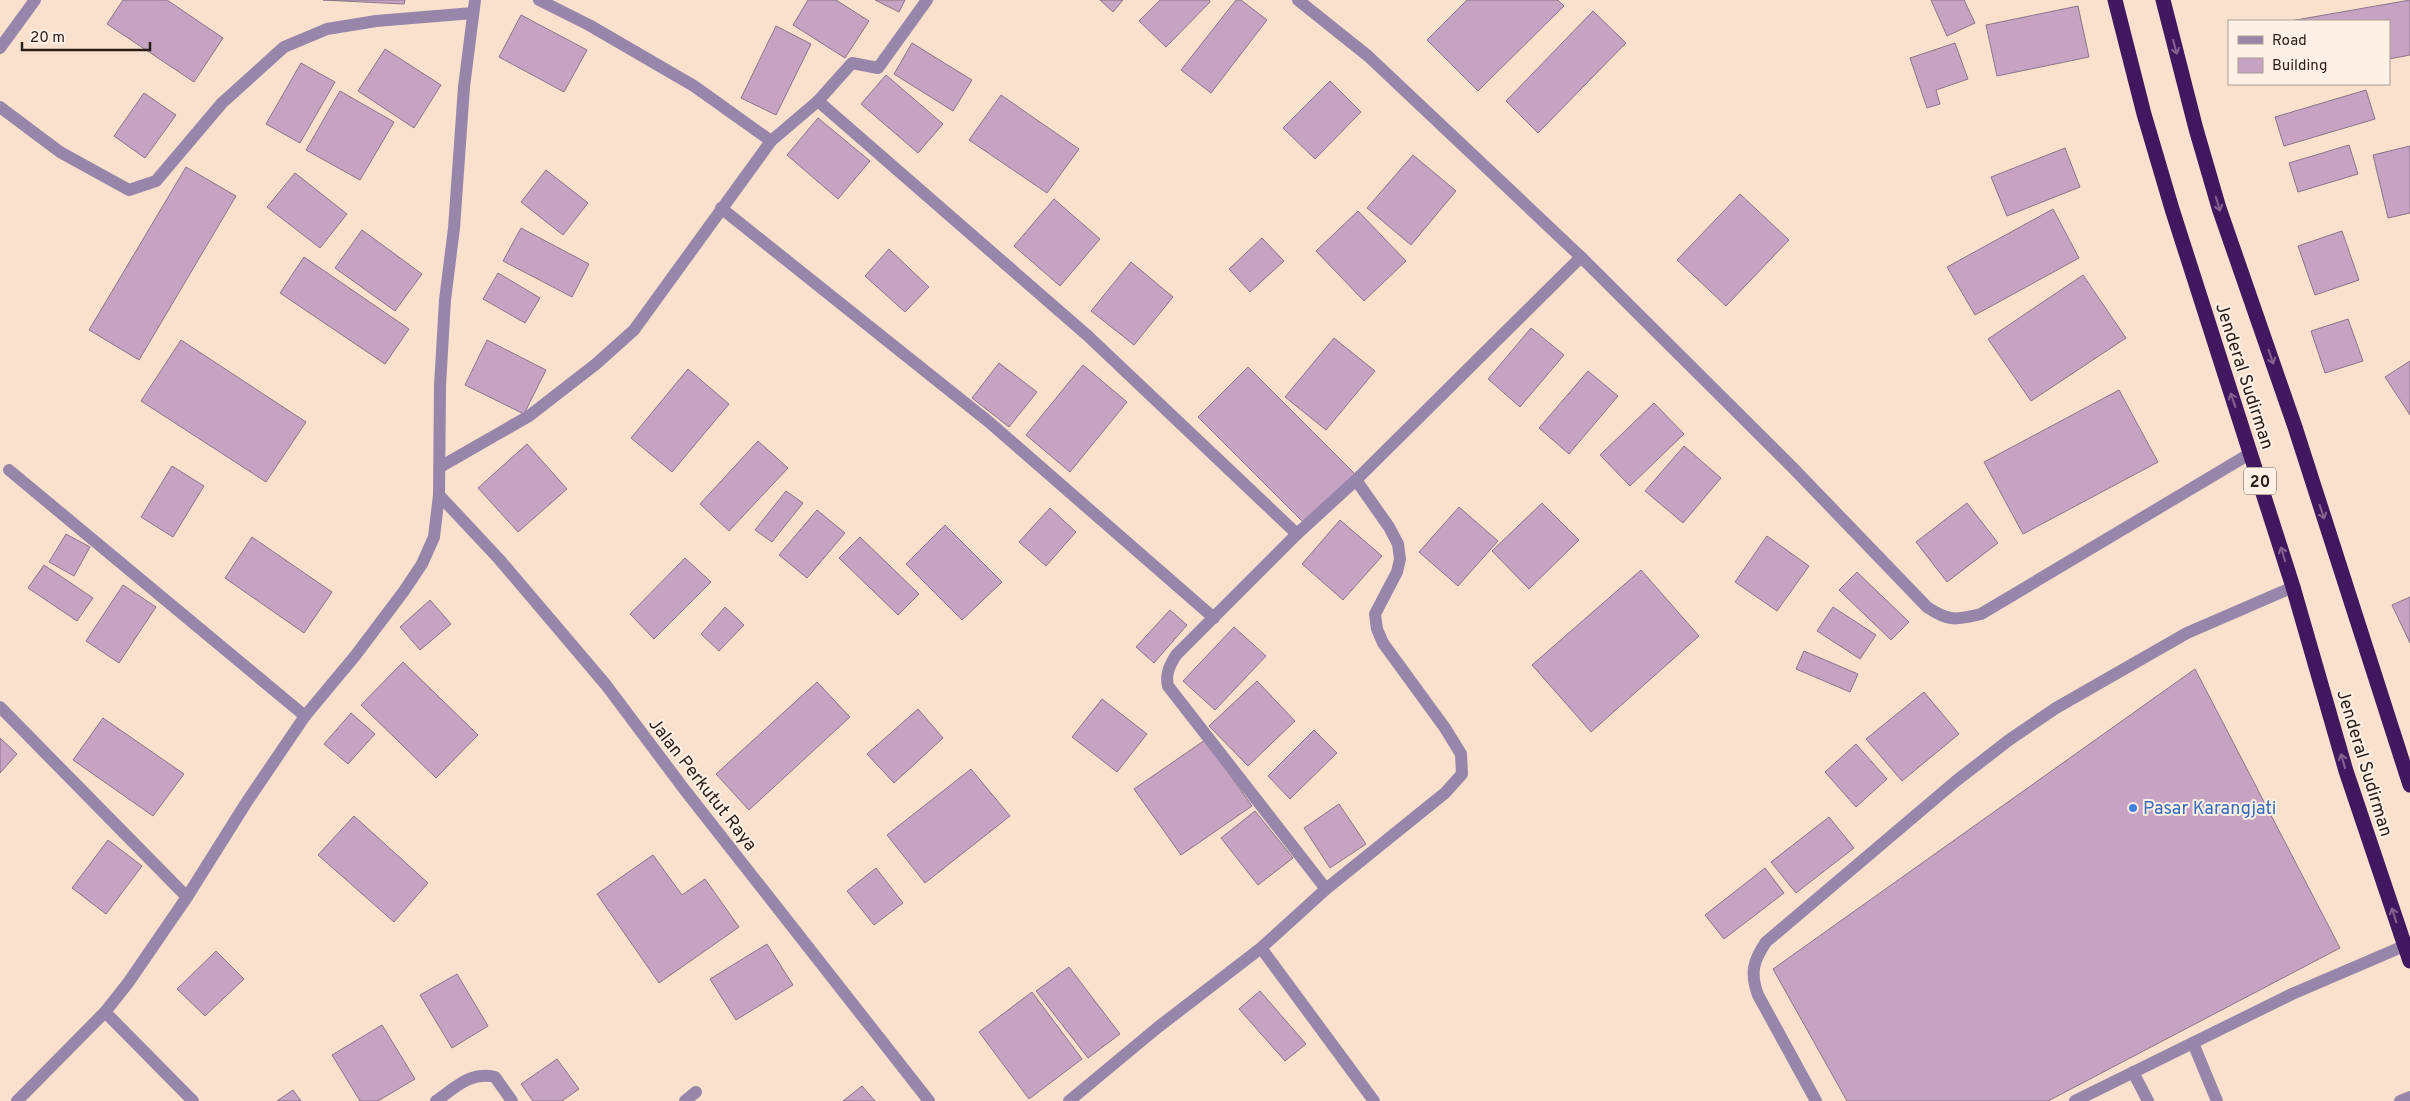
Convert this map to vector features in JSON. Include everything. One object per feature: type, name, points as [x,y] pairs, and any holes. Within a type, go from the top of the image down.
[{"type":"highway","name":"Jenderal Sudirman","points":[[2115,0],[2144,114],[2172,209],[2293,587],[2346,772],[2410,961]]},
{"type":"highway","name":"Jenderal Sudirman","points":[[2163,0],[2196,129],[2219,208],[2295,427],[2410,785]]},
{"type":"street","points":[[0,48],[35,0]]},
{"type":"street","points":[[539,0],[589,25],[694,86],[771,142]]},
{"type":"street","points":[[440,467],[529,416],[596,364],[634,330],[721,208],[771,142],[818,100],[852,62],[878,68],[927,0]]},
{"type":"street","points":[[1298,0],[1368,56],[1581,257],[1794,469],[1927,607],[1941,617],[1956,620],[1981,614],[2251,453]]},
{"type":"street","points":[[0,107],[60,152],[129,190],[156,181],[222,103],[284,47],[327,28],[474,6],[464,87],[454,228],[445,300],[440,386],[439,495],[434,537],[422,564],[360,649],[305,716],[246,803],[187,897],[128,983],[105,1012],[17,1101]]},
{"type":"street","points":[[818,100],[1088,336],[1297,534]]},
{"type":"street","points":[[721,208],[989,422],[1214,618]]},
{"type":"street","points":[[1326,889],[1168,686],[1167,673],[1176,655],[1581,257]]},
{"type":"street","points":[[9,470],[305,716]]},
{"type":"street","points":[[1069,1101],[1157,1028],[1261,948],[1326,889],[1380,848],[1445,794],[1462,774],[1461,754],[1445,728],[1383,643],[1377,629],[1375,614],[1397,572],[1400,559],[1398,544],[1390,528],[1356,480]]},
{"type":"street","name":"Jalan Perkutut Raya","points":[[439,495],[499,559],[606,686],[684,789],[930,1101]]},
{"type":"street","points":[[1816,1101],[1758,995],[1753,982],[1756,957],[1766,942],[1956,781],[2048,714],[2187,633],[2293,587]]},
{"type":"street","points":[[0,707],[187,897]]},
{"type":"street","points":[[2082,1099],[2292,994],[2404,946]]},
{"type":"street","points":[[1261,948],[1374,1101]]},
{"type":"street","points":[[105,1012],[193,1101]]},
{"type":"street","points":[[2193,1043],[2217,1101]]},
{"type":"street","points":[[2133,1072],[2148,1101]]},
{"type":"street","points":[[436,1101],[471,1076],[483,1074],[495,1077],[512,1101]]},
{"type":"street","points":[[685,1101],[696,1092]]},
{"type":"street","points":[[2400,1101],[2410,1097]]},
{"type":"building","points":[[123,0],[167,0],[223,38],[194,82],[107,24]]},
{"type":"building","points":[[323,0],[405,0],[404,4]]},
{"type":"building","points":[[808,0],[836,0],[869,21],[845,58],[793,25]]},
{"type":"building","points":[[875,0],[905,0],[899,12]]},
{"type":"building","points":[[1100,0],[1123,0],[1113,12]]},
{"type":"building","points":[[1160,0],[1209,0],[1210,2],[1166,47],[1139,21]]},
{"type":"building","points":[[1236,0],[1241,0],[1267,20],[1211,93],[1181,70]]},
{"type":"building","points":[[1467,0],[1558,0],[1564,6],[1478,91],[1427,40]]},
{"type":"building","points":[[1931,0],[1964,0],[1975,23],[1947,36]]},
{"type":"building","points":[[2410,0],[2410,55],[2390,59],[2390,20],[2296,20]]},
{"type":"building","points":[[2078,6],[2089,57],[1997,76],[1986,25]]},
{"type":"building","points":[[1593,11],[1626,43],[1538,133],[1506,101]]},
{"type":"building","points":[[521,15],[587,50],[564,92],[499,57]]},
{"type":"building","points":[[776,26],[811,44],[776,115],[741,98]]},
{"type":"building","points":[[912,43],[972,80],[953,111],[894,74]]},
{"type":"building","points":[[1955,43],[1968,79],[1936,90],[1940,104],[1927,108],[1910,58]]},
{"type":"building","points":[[385,49],[441,85],[414,128],[358,91]]},
{"type":"building","points":[[301,63],[335,82],[300,143],[266,124]]},
{"type":"building","points":[[886,75],[943,124],[918,153],[861,104]]},
{"type":"building","points":[[1330,81],[1361,112],[1315,159],[1283,128]]},
{"type":"building","points":[[2366,90],[2375,119],[2284,146],[2275,117]]},
{"type":"building","points":[[340,91],[394,122],[360,180],[306,150]]},
{"type":"building","points":[[144,93],[176,115],[145,158],[114,136]]},
{"type":"building","points":[[1001,95],[1079,149],[1047,193],[969,140]]},
{"type":"building","points":[[818,118],[870,161],[838,199],[787,155]]},
{"type":"building","points":[[2349,145],[2358,174],[2298,192],[2289,163]]},
{"type":"building","points":[[2410,146],[2410,213],[2388,218],[2373,155]]},
{"type":"building","points":[[2065,148],[2080,187],[2007,216],[1991,177]]},
{"type":"building","points":[[1413,155],[1456,191],[1411,245],[1367,208]]},
{"type":"building","points":[[186,167],[236,196],[139,360],[89,330]]},
{"type":"building","points":[[546,170],[588,203],[563,235],[521,202]]},
{"type":"building","points":[[295,173],[347,214],[320,248],[267,207]]},
{"type":"building","points":[[1740,194],[1789,240],[1726,306],[1677,260]]},
{"type":"building","points":[[1054,199],[1100,239],[1060,286],[1014,246]]},
{"type":"building","points":[[2053,209],[2079,258],[1975,315],[1947,267]]},
{"type":"building","points":[[1358,211],[1406,261],[1364,301],[1316,251]]},
{"type":"building","points":[[521,228],[589,264],[572,297],[503,261]]},
{"type":"building","points":[[362,230],[422,274],[395,311],[335,268]]},
{"type":"building","points":[[2342,231],[2359,280],[2315,295],[2298,246]]},
{"type":"building","points":[[1262,238],[1284,261],[1250,292],[1229,269]]},
{"type":"building","points":[[889,249],[929,287],[905,312],[865,276]]},
{"type":"building","points":[[304,257],[409,329],[385,364],[280,293]]},
{"type":"building","points":[[1131,262],[1173,297],[1134,345],[1091,311]]},
{"type":"building","points":[[498,273],[540,298],[525,323],[483,299]]},
{"type":"building","points":[[2083,275],[2126,338],[2031,401],[1988,339]]},
{"type":"building","points":[[2348,319],[2363,361],[2325,373],[2311,331]]},
{"type":"building","points":[[1531,328],[1564,355],[1520,407],[1488,379]]},
{"type":"building","points":[[1334,338],[1375,371],[1326,430],[1285,397]]},
{"type":"building","points":[[181,340],[306,422],[266,482],[141,401]]},
{"type":"building","points":[[487,340],[546,370],[524,414],[465,385]]},
{"type":"building","points":[[2410,361],[2410,415],[2385,377]]},
{"type":"building","points":[[999,363],[1037,392],[1009,427],[972,398]]},
{"type":"building","points":[[1083,365],[1127,402],[1070,472],[1026,435]]},
{"type":"building","points":[[1248,367],[1355,474],[1305,524],[1198,417]]},
{"type":"building","points":[[688,369],[729,404],[672,472],[631,438]]},
{"type":"building","points":[[1588,371],[1618,396],[1569,454],[1539,428]]},
{"type":"building","points":[[2119,390],[2158,462],[2023,534],[1984,462]]},
{"type":"building","points":[[1654,403],[1684,434],[1630,486],[1600,455]]},
{"type":"building","points":[[758,441],[788,468],[729,531],[700,504]]},
{"type":"building","points":[[527,444],[567,489],[518,532],[478,488]]},
{"type":"building","points":[[1684,446],[1721,478],[1683,523],[1645,491]]},
{"type":"building","points":[[172,466],[204,486],[173,537],[141,517]]},
{"type":"building","points":[[786,491],[803,503],[772,542],[755,530]]},
{"type":"building","points":[[1542,503],[1579,540],[1529,589],[1492,551]]},
{"type":"building","points":[[1967,503],[1998,543],[1947,582],[1916,542]]},
{"type":"building","points":[[1459,507],[1498,541],[1458,586],[1419,552]]},
{"type":"building","points":[[1050,508],[1076,532],[1046,566],[1019,542]]},
{"type":"building","points":[[817,510],[845,533],[807,578],[779,555]]},
{"type":"building","points":[[1340,520],[1382,556],[1343,600],[1302,564]]},
{"type":"building","points":[[945,525],[1002,582],[962,620],[906,564]]},
{"type":"building","points":[[66,534],[90,547],[74,576],[49,562]]},
{"type":"building","points":[[1767,536],[1809,566],[1777,611],[1735,582]]},
{"type":"building","points":[[252,537],[332,592],[304,633],[225,578]]},
{"type":"building","points":[[860,537],[919,594],[898,615],[839,558]]},
{"type":"building","points":[[685,558],[711,582],[654,639],[630,614]]},
{"type":"building","points":[[44,565],[93,598],[77,621],[28,588]]},
{"type":"building","points":[[1641,570],[1699,636],[1591,732],[1532,665]]},
{"type":"building","points":[[1857,572],[1909,622],[1891,640],[1839,590]]},
{"type":"building","points":[[123,585],[156,607],[119,663],[86,641]]},
{"type":"building","points":[[2410,597],[2410,643],[2392,605]]},
{"type":"building","points":[[430,600],[451,624],[420,650],[400,627]]},
{"type":"building","points":[[725,607],[744,625],[719,651],[701,634]]},
{"type":"building","points":[[1833,607],[1876,635],[1860,659],[1817,631]]},
{"type":"building","points":[[1170,610],[1187,625],[1154,663],[1136,647]]},
{"type":"building","points":[[1234,627],[1266,656],[1215,710],[1183,681]]},
{"type":"building","points":[[1804,651],[1858,674],[1850,692],[1796,669]]},
{"type":"building","points":[[403,662],[478,735],[436,778],[361,705]]},
{"type":"building","name":"Pasar Karangjati","points":[[2195,669],[2340,948],[2048,1101],[1847,1101],[1773,969]]},
{"type":"building","points":[[1257,681],[1295,721],[1248,766],[1209,726]]},
{"type":"building","points":[[817,682],[850,717],[749,810],[716,774]]},
{"type":"building","points":[[1924,692],[1959,734],[1902,781],[1866,739]]},
{"type":"building","points":[[1102,699],[1147,734],[1117,772],[1072,737]]},
{"type":"building","points":[[918,709],[943,738],[894,783],[867,754]]},
{"type":"building","points":[[351,713],[375,734],[348,764],[324,744]]},
{"type":"building","points":[[103,718],[184,774],[153,816],[73,760]]},
{"type":"building","points":[[1314,730],[1337,753],[1290,799],[1268,776]]},
{"type":"building","points":[[0,738],[17,754],[0,773]]},
{"type":"building","points":[[1205,740],[1252,806],[1181,855],[1134,789]]},
{"type":"building","points":[[1856,744],[1887,779],[1856,807],[1825,772]]},
{"type":"building","points":[[971,769],[1010,816],[925,883],[887,835]]},
{"type":"building","points":[[1339,804],[1366,844],[1330,868],[1304,828]]},
{"type":"building","points":[[1255,811],[1293,858],[1258,885],[1221,838]]},
{"type":"building","points":[[354,816],[428,883],[394,922],[318,855]]},
{"type":"building","points":[[1829,817],[1854,848],[1796,893],[1771,862]]},
{"type":"building","points":[[108,840],[142,866],[106,914],[72,888]]},
{"type":"building","points":[[653,855],[682,895],[705,879],[739,927],[659,983],[597,894]]},
{"type":"building","points":[[876,868],[903,903],[874,925],[847,891]]},
{"type":"building","points":[[1765,868],[1784,893],[1724,939],[1705,915]]},
{"type":"building","points":[[767,944],[793,985],[736,1020],[710,979]]},
{"type":"building","points":[[216,951],[244,979],[205,1016],[177,989]]},
{"type":"building","points":[[1069,967],[1120,1034],[1088,1058],[1036,991]]},
{"type":"building","points":[[457,974],[488,1026],[452,1048],[420,995]]},
{"type":"building","points":[[1260,991],[1306,1044],[1285,1061],[1239,1009]]},
{"type":"building","points":[[1032,992],[1082,1059],[1029,1099],[979,1032]]},
{"type":"building","points":[[382,1025],[415,1079],[378,1101],[360,1101],[332,1055]]},
{"type":"building","points":[[557,1059],[579,1089],[562,1101],[533,1101],[521,1084]]},
{"type":"building","points":[[862,1086],[875,1101],[843,1101]]},
{"type":"building","points":[[293,1090],[301,1101],[277,1101]]},
{"type":"place","name":"Pasar Karangjati","points":[[2133,808]]}]
